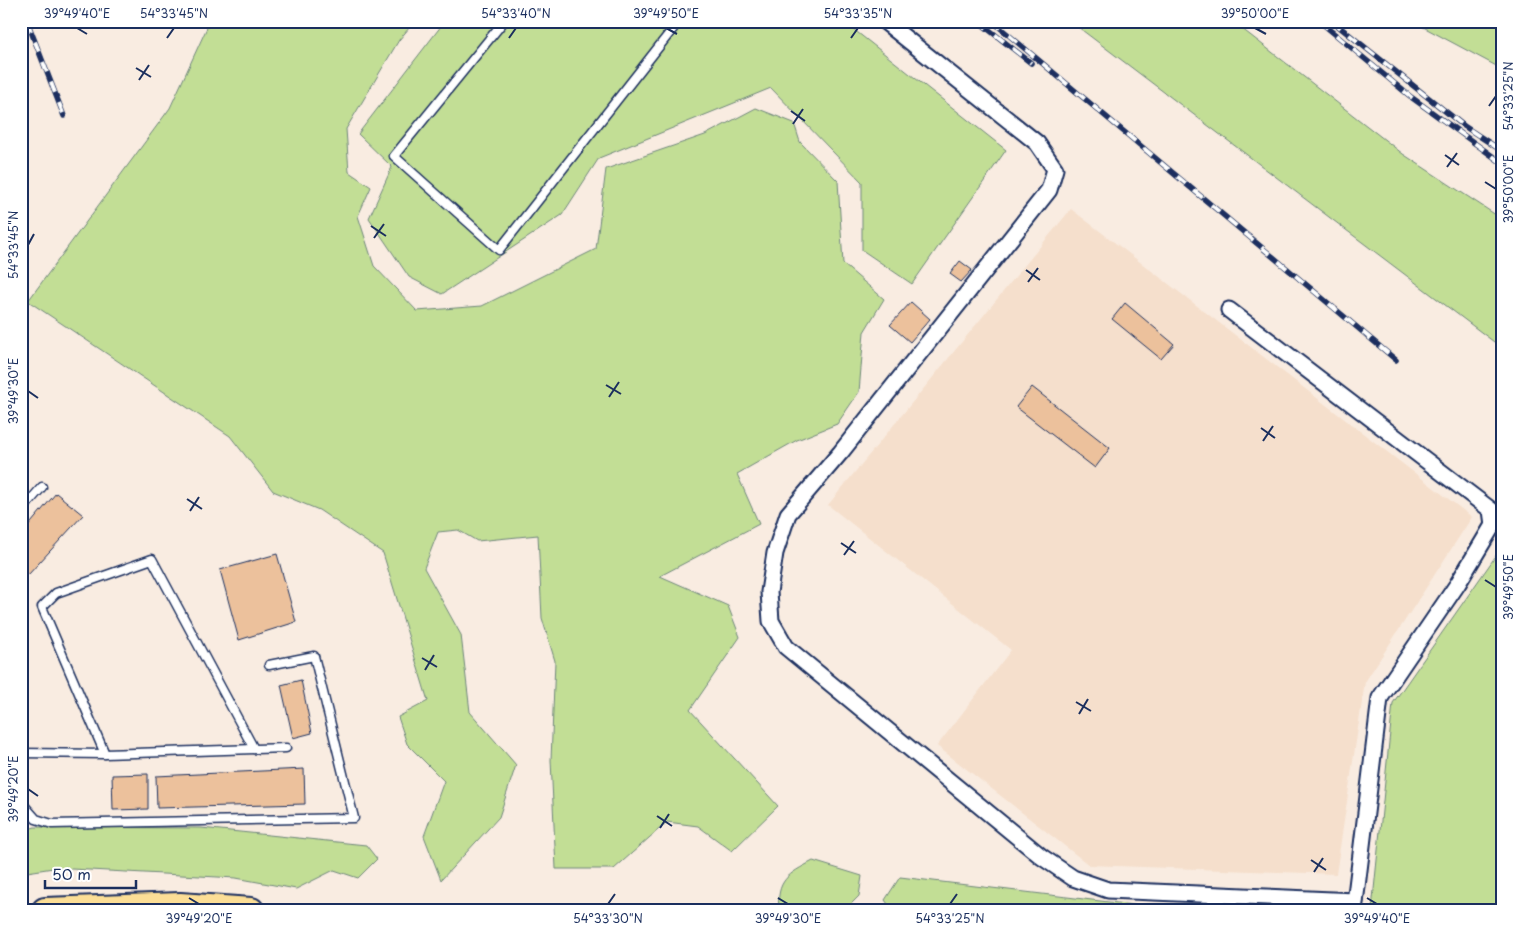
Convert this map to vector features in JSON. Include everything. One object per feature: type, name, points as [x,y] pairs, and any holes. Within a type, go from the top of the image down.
[{"type":"highway","points":[[45,911],[180,906],[252,911]]},
{"type":"street","points":[[884,21],[1037,143],[1055,169],[1049,190],[841,452],[788,514],[775,553],[769,592],[771,621],[786,647],[1042,857],[1072,878],[1108,890],[1354,906],[1380,698],[1457,585],[1493,525],[1491,510],[1229,310]]},
{"type":"lane","points":[[504,21],[394,156],[498,250],[679,21]]},
{"type":"lane","points":[[21,511],[42,488]]},
{"type":"lane","points":[[105,754],[42,607],[56,593],[152,559],[254,749]]},
{"type":"lane","points":[[21,802],[36,819],[52,824],[354,818],[314,656],[270,665]]},
{"type":"lane","points":[[21,754],[105,754],[286,748]]},
{"type":"shaded area","points":[[1071,209],[1472,517],[1365,682],[1336,874],[1089,865],[937,746],[1011,650],[828,505]]},
{"type":"green space","points":[[210,21],[415,21],[399,40],[346,129],[349,172],[371,187],[358,216],[374,266],[417,311],[482,306],[596,249],[606,169],[705,135],[756,108],[794,123],[800,142],[838,181],[843,264],[884,299],[864,332],[859,392],[837,424],[797,440],[737,474],[759,524],[660,576],[728,606],[740,637],[690,710],[778,806],[732,851],[698,826],[667,822],[614,869],[556,869],[551,760],[555,661],[542,618],[538,535],[477,541],[458,530],[438,532],[424,568],[461,635],[470,712],[516,765],[499,817],[441,880],[424,836],[444,781],[407,744],[398,717],[428,701],[383,553],[319,510],[273,491],[230,436],[28,301],[170,108]]},
{"type":"green space","points":[[445,21],[843,21],[1006,150],[912,284],[862,250],[862,182],[771,88],[599,158],[562,215],[442,294],[409,277],[369,218],[392,167],[358,134]]},
{"type":"green space","points":[[1070,21],[1232,21],[1403,154],[1502,219],[1502,348]]},
{"type":"green space","points":[[1412,21],[1502,21],[1502,69]]},
{"type":"green space","points":[[1502,547],[1502,911],[1372,909],[1393,703]]},
{"type":"green space","points":[[35,827],[201,828],[366,845],[377,859],[358,878],[334,870],[296,889],[236,878],[53,868],[21,873],[21,831]]},
{"type":"green space","points":[[813,861],[862,876],[859,896],[844,911],[779,911],[780,892],[785,879],[790,874]]},
{"type":"green space","points":[[900,877],[1142,906],[1226,908],[1241,911],[893,911],[885,900]]},
{"type":"building","points":[[960,261],[972,270],[961,282],[950,274]]},
{"type":"building","points":[[911,302],[930,319],[910,342],[890,325]]},
{"type":"building","points":[[1125,303],[1174,344],[1161,359],[1112,319]]},
{"type":"building","points":[[1032,387],[1110,448],[1095,468],[1016,407]]},
{"type":"building","points":[[56,493],[83,515],[28,575],[21,570],[21,535]]},
{"type":"building","points":[[277,554],[296,622],[239,640],[220,570]]},
{"type":"building","points":[[301,680],[312,733],[293,738],[281,685]]},
{"type":"building","points":[[304,769],[305,804],[157,808],[156,776]]},
{"type":"building","points":[[148,774],[148,809],[113,810],[112,775]]},
{"type":"railway","points":[[27,21],[64,116]]},
{"type":"railway","points":[[978,21],[1031,63]]},
{"type":"railway","points":[[992,21],[1396,360]]},
{"type":"railway","points":[[1319,21],[1411,97],[1502,163]]},
{"type":"railway","points":[[1332,21],[1464,126],[1502,151]]}]
